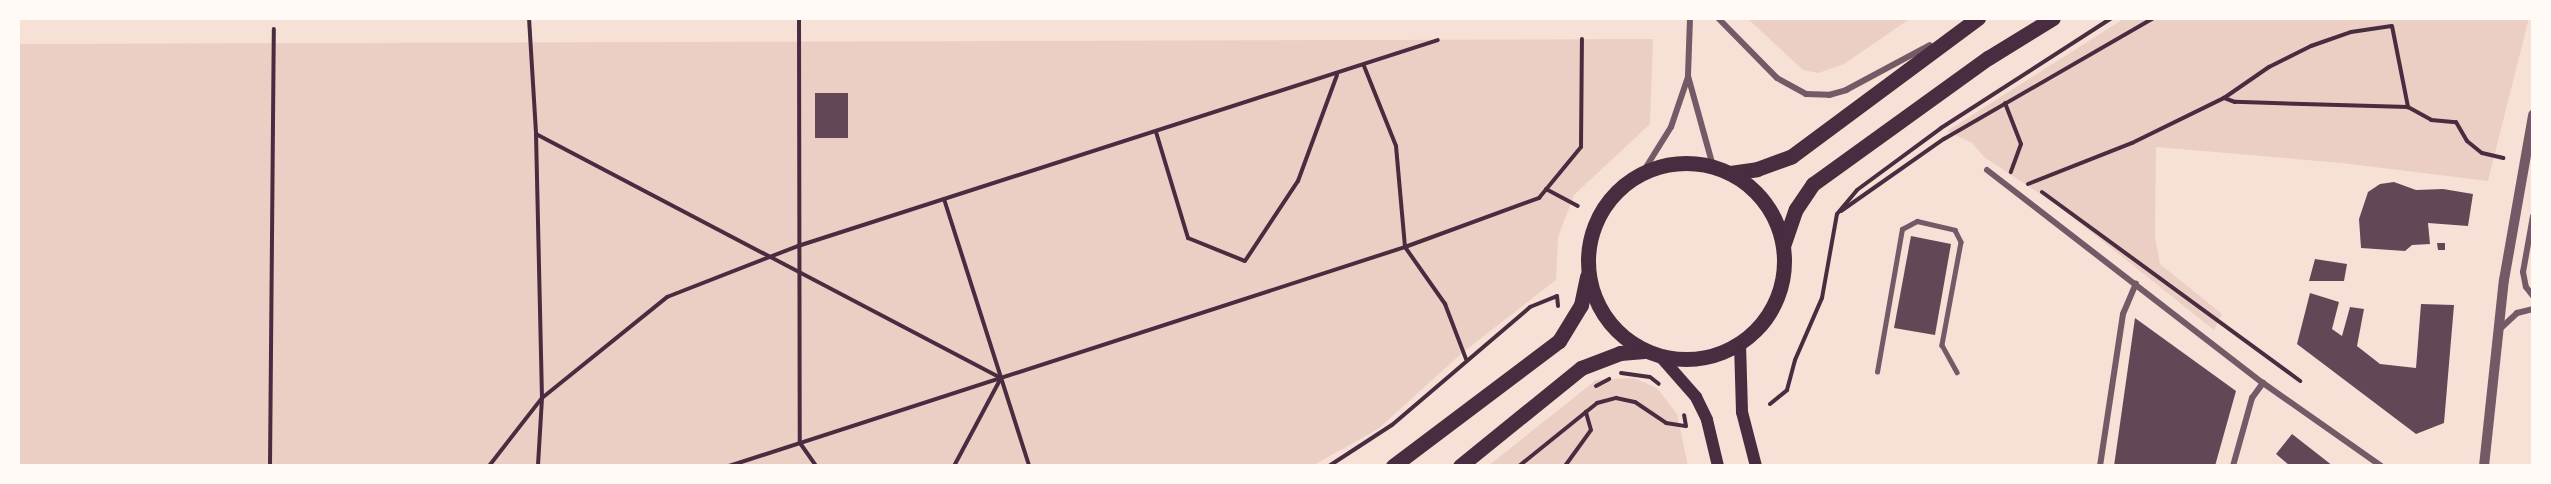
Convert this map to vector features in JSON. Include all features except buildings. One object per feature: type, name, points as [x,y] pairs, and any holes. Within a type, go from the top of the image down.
[{"type":"main road","points":[[1783,246],[1796,209],[1814,184],[1988,58],[2053,18]]},
{"type":"main road","points":[[1730,173],[1757,169],[1792,156],[1974,20]]},
{"type":"main road","points":[[1393,466],[1559,341],[1581,305],[1588,274],[1589,243],[1598,215],[1616,191],[1643,172],[1676,162],[1713,166],[1730,173],[1766,203],[1783,246],[1784,273],[1776,300],[1761,325],[1740,344],[1704,358],[1660,356],[1644,351],[1620,353],[1581,368],[1460,466]]},
{"type":"main road","points":[[1588,274],[1606,319],[1644,351]]},
{"type":"main road","points":[[1740,344],[1742,412],[1757,464]]},
{"type":"main road","points":[[1660,356],[1696,397],[1707,420],[1718,466]]},
{"type":"street","points":[[1690,18],[1689,76],[1713,166]]},
{"type":"street","points":[[1718,18],[1777,78],[1806,94],[1817,95],[1863,83],[1974,20]]},
{"type":"street","points":[[1643,172],[1671,127],[1689,76]]},
{"type":"street","points":[[2484,466],[2497,334],[2533,115]]},
{"type":"street","points":[[1987,170],[2263,383],[2381,466]]},
{"type":"street","points":[[2533,216],[2523,272],[2526,287],[2533,296]]},
{"type":"street","points":[[2100,466],[2123,314],[2136,284]]},
{"type":"street","points":[[2497,334],[2509,318],[2533,309]]},
{"type":"street","points":[[2233,466],[2252,398],[2263,383]]},
{"type":"lane","points":[[1877,372],[1902,230],[1917,220],[1955,230],[1961,242],[1942,345],[1957,372]]},
{"type":"path","points":[[529,18],[536,134],[542,398],[538,466]]},
{"type":"path","points":[[799,18],[800,443],[816,466]]},
{"type":"path","points":[[1770,404],[1787,390],[1795,360],[1822,298],[1837,214],[1857,190],[1894,160],[2112,18]]},
{"type":"path","points":[[1837,214],[1944,138],[2154,18]]},
{"type":"path","points":[[2028,184],[2132,143],[2224,98],[2269,67],[2311,46],[2351,32],[2391,26],[2408,107]]},
{"type":"path","points":[[270,466],[274,29]]},
{"type":"path","points":[[729,466],[1405,247],[1539,198],[1581,147],[1582,39]]},
{"type":"path","points":[[489,466],[542,398],[667,297],[798,246],[1338,75],[1438,40]]},
{"type":"path","points":[[1364,66],[1396,146],[1405,247],[1445,304],[1466,359]]},
{"type":"path","points":[[1156,132],[1188,238],[1245,261],[1298,181],[1338,75]]},
{"type":"path","points":[[2224,98],[2235,102],[2408,107],[2431,120],[2456,122],[2467,141],[2482,153],[2502,158]]},
{"type":"path","points":[[2005,103],[2021,144],[2011,173],[2300,381]]},
{"type":"path","points":[[536,134],[766,258],[1000,378]]},
{"type":"path","points":[[1546,189],[1578,206]]},
{"type":"path","points":[[944,200],[1029,466]]},
{"type":"path","points":[[1329,466],[1392,425],[1466,359],[1530,307],[1557,296]]},
{"type":"path","points":[[1596,386],[1620,373],[1650,377],[1663,386]]},
{"type":"path","points":[[954,466],[1000,378]]},
{"type":"path","points":[[1519,466],[1597,403],[1616,398],[1635,402],[1666,423],[1686,426],[1678,406]]},
{"type":"path","points":[[1565,466],[1591,430],[1586,412]]},
{"type":"shaded area","points":[[1747,18],[1911,18],[1844,64],[1818,73],[1803,70]]},
{"type":"shaded area","points":[[2125,18],[2529,18],[2488,181],[2342,163],[2156,147],[2155,237],[2160,264],[2222,314],[2214,330],[2057,205],[1984,157],[1972,143],[1947,131]]},
{"type":"shaded area","points":[[1653,39],[1650,124],[1574,195],[1558,237],[1556,280],[1462,353],[1378,429],[1312,466],[18,466],[18,44]]},
{"type":"shaded area","points":[[1634,378],[1657,388],[1677,414],[1688,466],[1488,466],[1596,380]]}]
